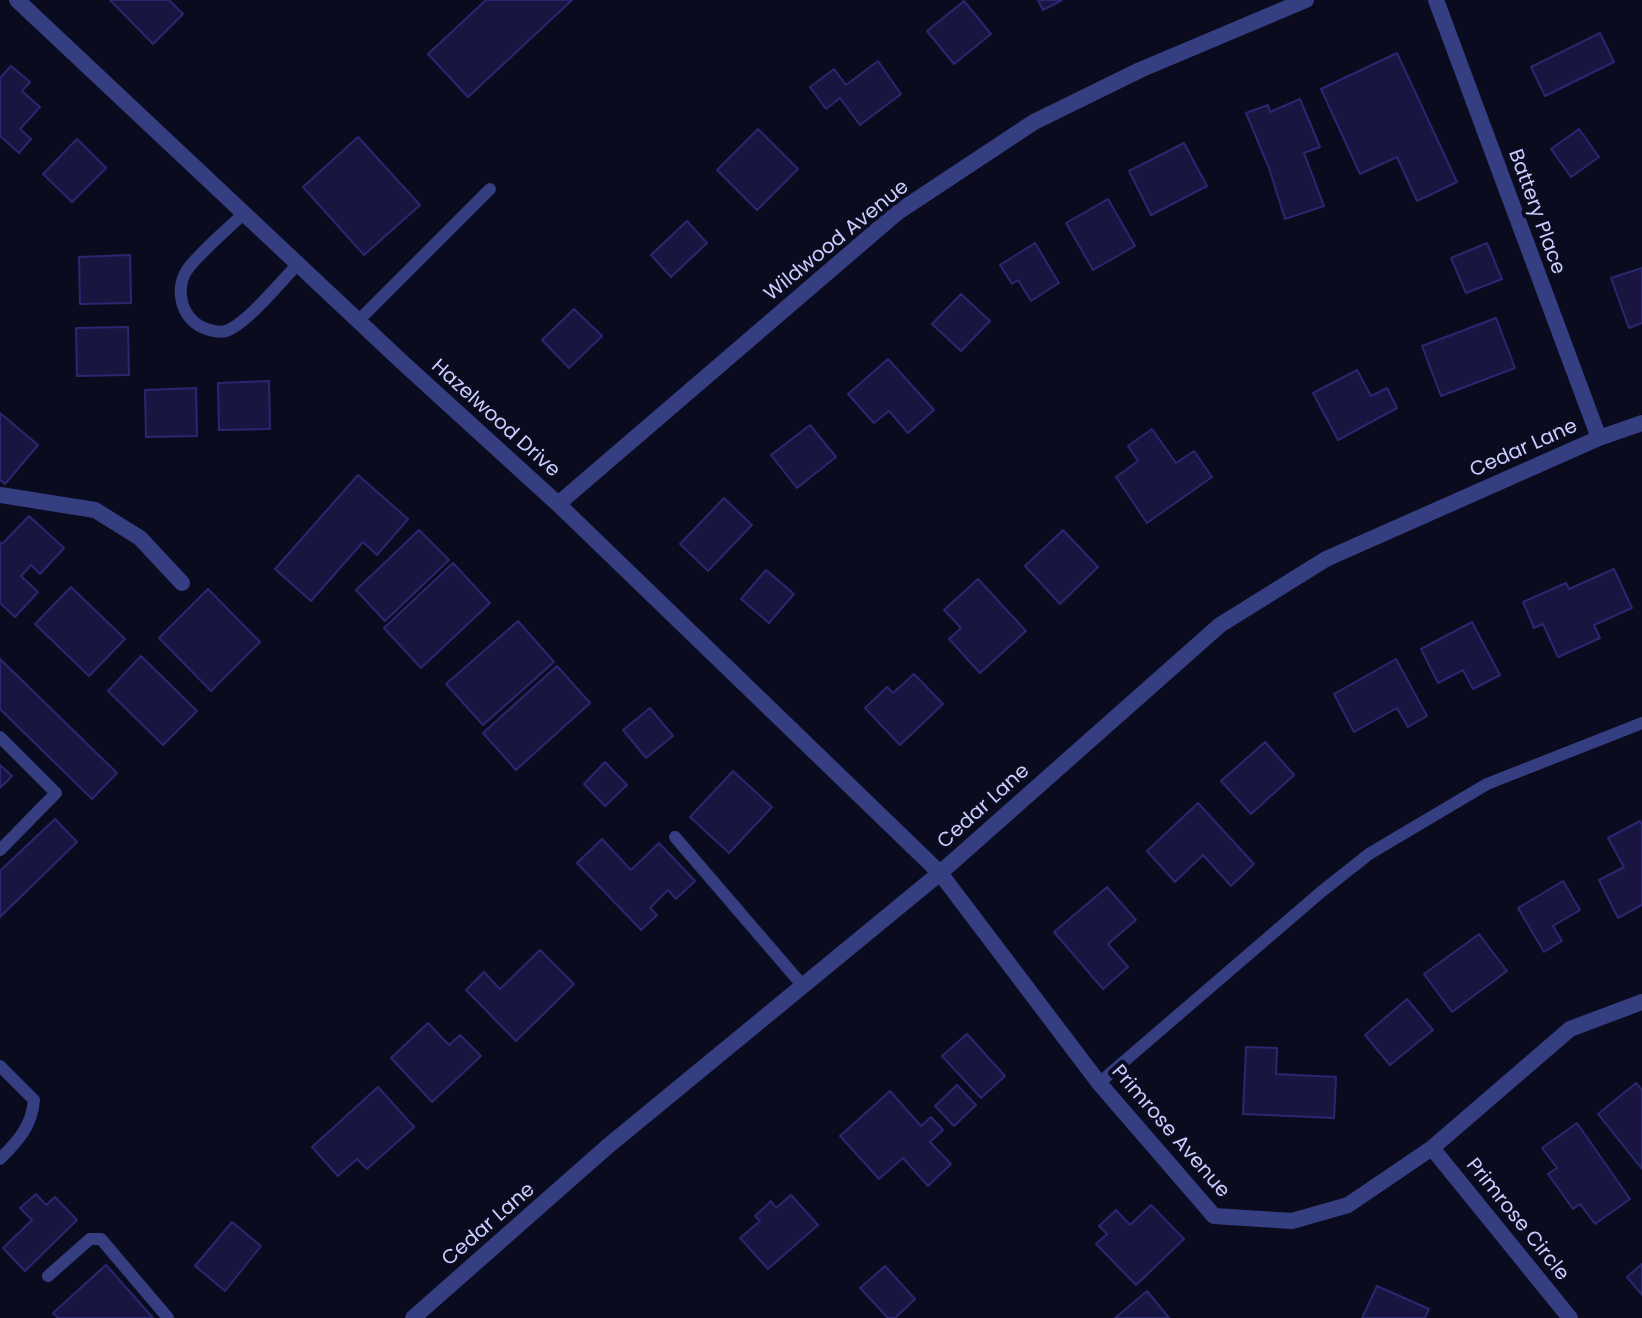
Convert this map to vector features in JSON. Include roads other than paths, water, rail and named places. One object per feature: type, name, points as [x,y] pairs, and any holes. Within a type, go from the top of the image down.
[{"type":"street","name":"Hazelwood Drive","points":[[17,0],[358,321],[558,504],[940,873]]},
{"type":"street","name":"Wildwood Avenue","points":[[558,504],[898,212],[1034,122],[1140,70],[1306,0]]},
{"type":"street","name":"Battery Place","points":[[1436,0],[1599,438]]},
{"type":"street","name":"Cedar Lane","points":[[413,1318],[608,1146],[940,873],[1220,625],[1326,559],[1599,438],[1642,423]]},
{"type":"street","points":[[0,495],[95,510],[140,538],[182,583]]},
{"type":"street","name":"Primrose Avenue","points":[[940,873],[1099,1083],[1214,1216],[1292,1221],[1348,1205],[1432,1148],[1570,1029],[1642,1002]]},
{"type":"street","name":"Primrose Circle","points":[[1432,1148],[1570,1318]]},
{"type":"lane","points":[[358,321],[490,189]]},
{"type":"lane","points":[[244,213],[187,271],[182,288],[182,306],[193,322],[223,332],[239,324],[298,264]]},
{"type":"lane","points":[[1099,1083],[1369,854],[1487,784],[1642,723]]},
{"type":"lane","points":[[0,737],[56,793],[0,850]]},
{"type":"lane","points":[[675,837],[803,986]]},
{"type":"lane","points":[[0,1066],[34,1100],[33,1116],[21,1139],[0,1159]]},
{"type":"lane","points":[[48,1276],[90,1239],[101,1239],[168,1318]]}]
